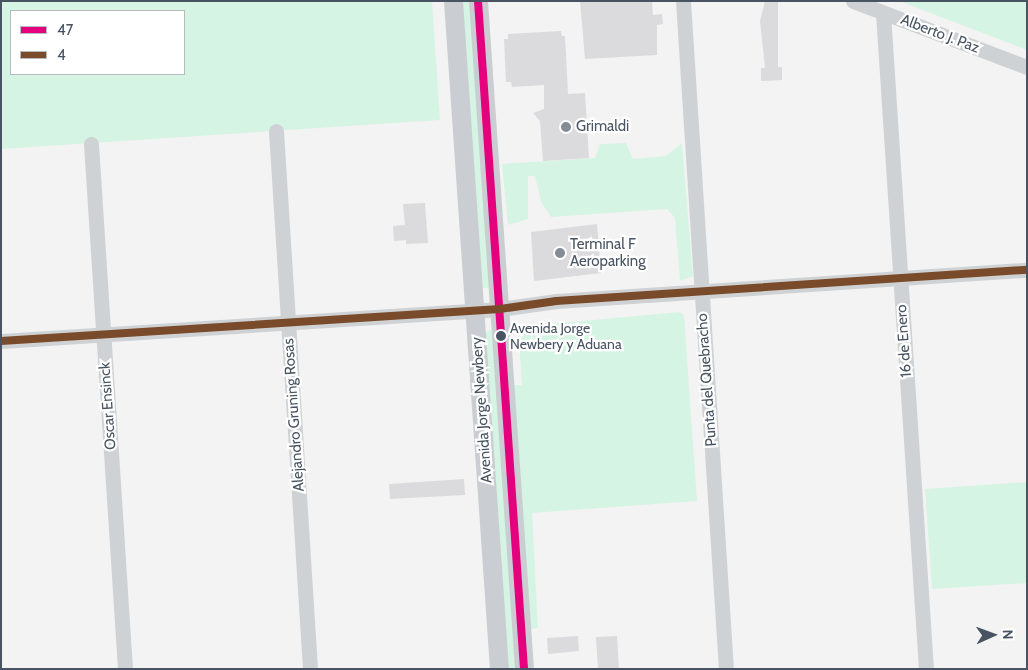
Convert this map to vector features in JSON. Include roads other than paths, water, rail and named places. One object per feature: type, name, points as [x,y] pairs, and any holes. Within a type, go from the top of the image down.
[{"type":"main road","name":"Avenida Jorge Newbery","points":[[453,1],[499,669]]},
{"type":"main road","name":"Avenida Jorge Newbery","points":[[478,1],[524,669]]},
{"type":"street","name":"Punta del Quebracho","points":[[683,1],[726,669]]},
{"type":"street","name":"Alberto J. Paz","points":[[853,1],[1027,67]]},
{"type":"street","name":"16 de Enero","points":[[884,13],[926,669]]},
{"type":"street","name":"Alejandro Gruning Rosas","points":[[276,131],[310,669]]},
{"type":"street","name":"Oscar Ensinck","points":[[91,144],[125,669]]},
{"type":"street","points":[[1,340],[475,311],[556,301],[1027,270]]},
{"type":"place","name":"Grimaldi","points":[[566,127]]},
{"type":"place","name":"Terminal F Aeroparking","points":[[560,253]]},
{"type":"place","name":"Avenida Jorge Newbery y Aduana","points":[[501,336]]}]
